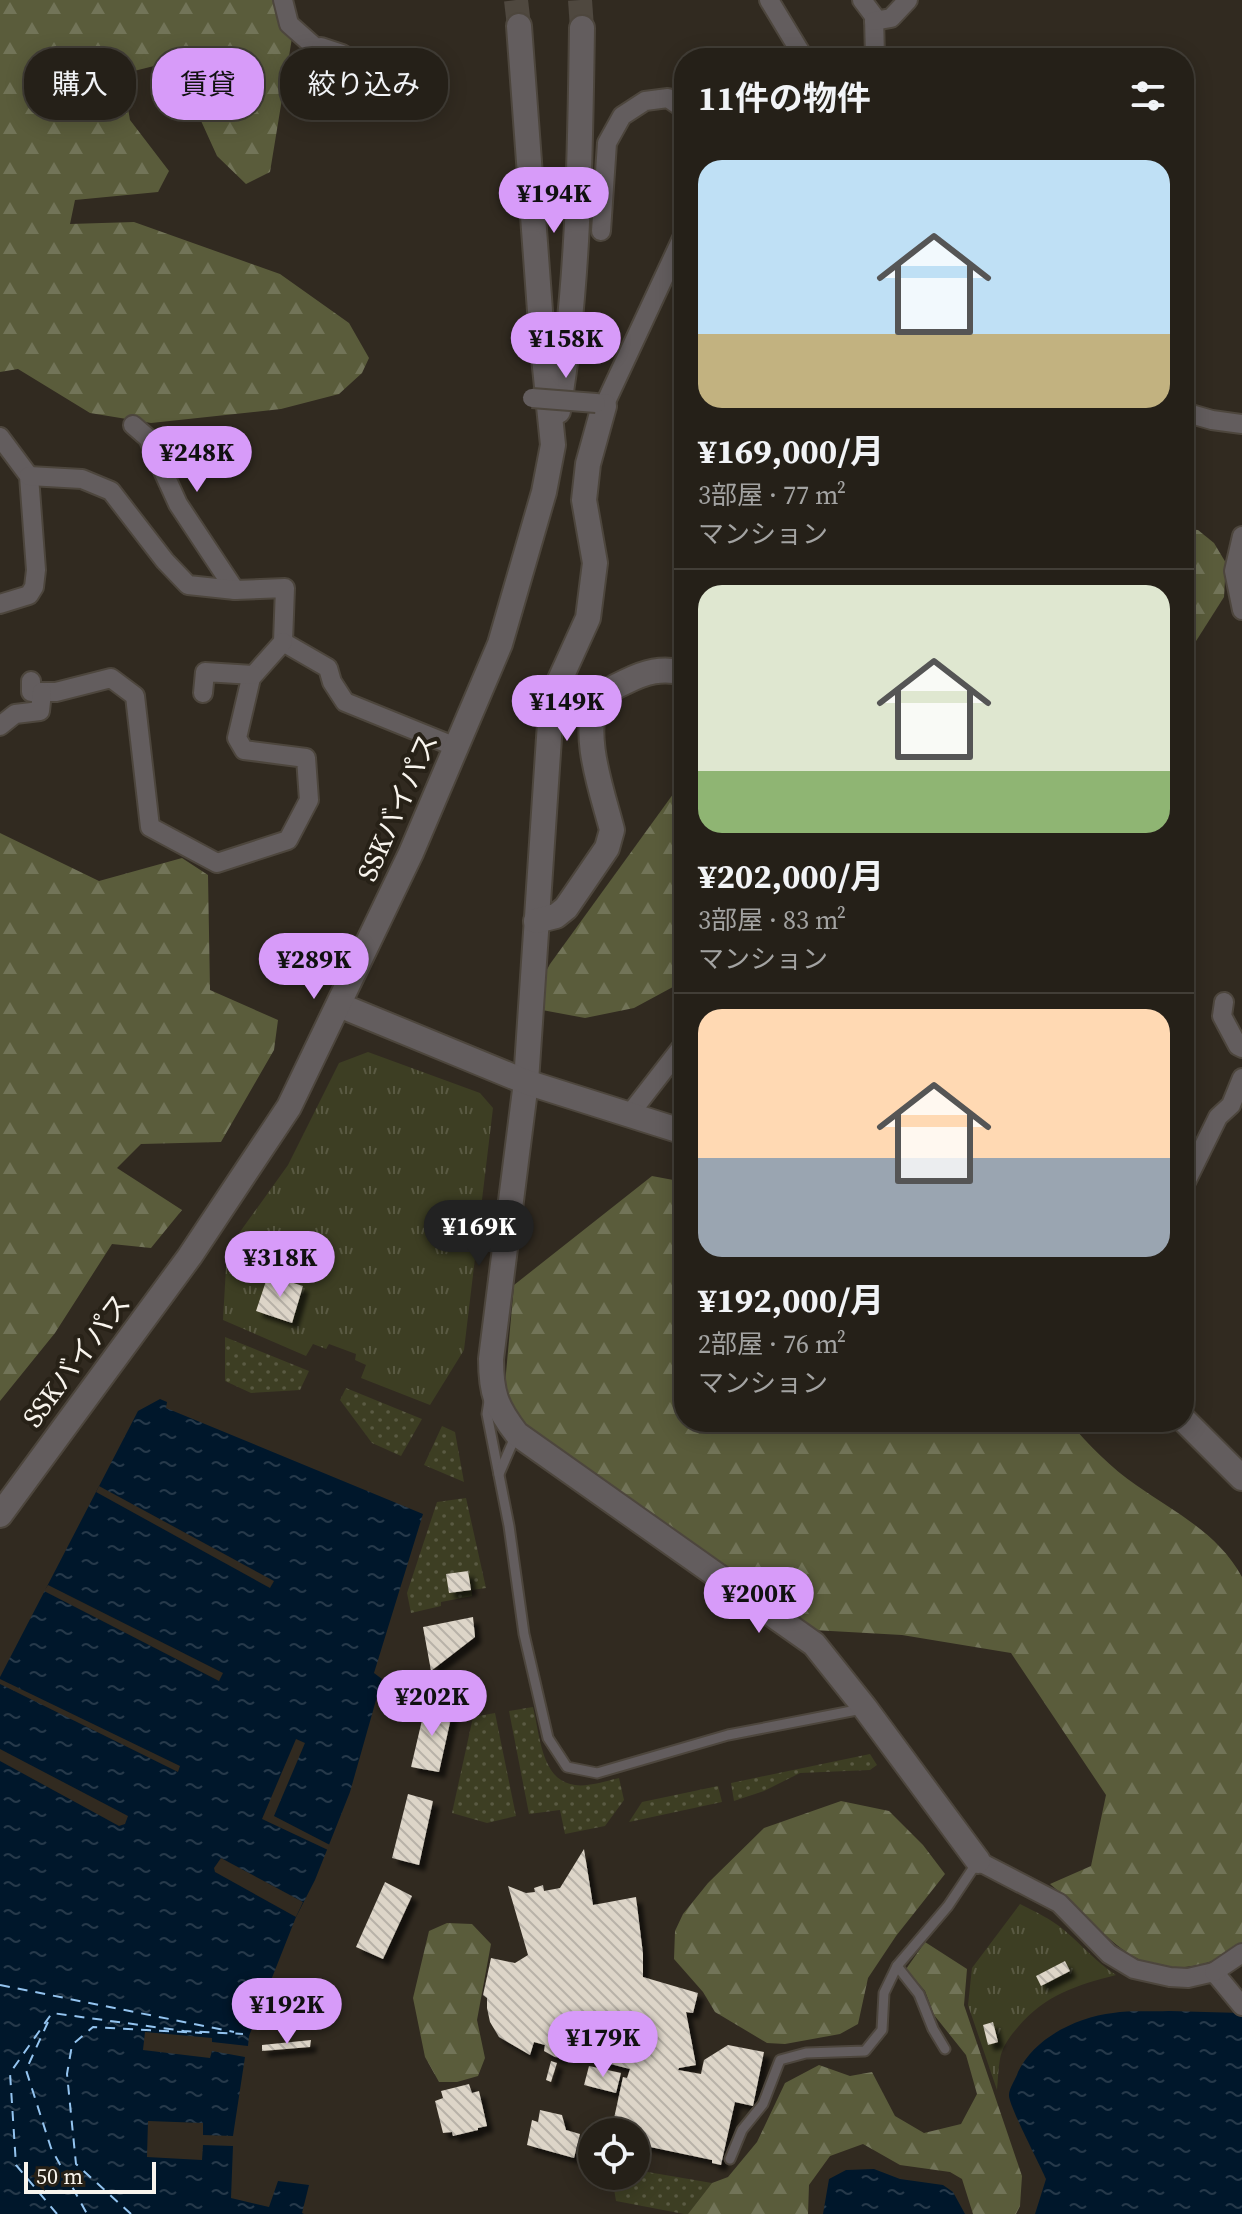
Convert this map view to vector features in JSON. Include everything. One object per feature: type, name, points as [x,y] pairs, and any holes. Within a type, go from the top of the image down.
[{"type":"street","points":[[283,0],[289,24],[317,48]]},
{"type":"street","points":[[769,0],[798,48]]},
{"type":"street","points":[[862,0],[874,16],[873,48]]},
{"type":"street","points":[[874,21],[891,18],[908,0]]},
{"type":"street","name":"SSKバイパス","points":[[0,1515],[198,1244],[289,1107],[411,853],[500,644],[544,492],[553,445],[519,26]]},
{"type":"street","points":[[553,445],[568,353],[577,253],[582,28]]},
{"type":"street","points":[[312,43],[326,48]]},
{"type":"street","points":[[601,231],[607,143],[622,116],[645,101],[668,98],[674,102]]},
{"type":"street","points":[[674,254],[600,404],[588,464],[584,500],[595,563],[588,618],[558,684],[550,723],[526,1082],[491,1359],[491,1390],[503,1416],[517,1434],[814,1644],[978,1861],[1059,1903],[1109,1954],[1134,1969],[1188,1978],[1214,1972],[1242,1953]]},
{"type":"street","points":[[532,398],[600,404]]},
{"type":"street","points":[[1194,415],[1242,424]]},
{"type":"street","points":[[133,425],[148,438],[178,504],[235,590]]},
{"type":"street","points":[[0,437],[29,476],[36,570],[34,587],[29,595],[0,604]]},
{"type":"street","points":[[0,726],[15,714],[40,711],[36,687],[56,692],[111,678],[135,696],[150,827],[217,863],[288,840],[309,800],[306,758],[244,750],[237,738],[253,675],[283,642],[285,588],[235,590],[188,585],[165,561],[111,491],[82,479],[29,476]]},
{"type":"street","points":[[1242,536],[1234,571],[1242,610]]},
{"type":"street","points":[[283,642],[328,668],[332,682],[345,702],[456,747]]},
{"type":"street","points":[[536,921],[556,916],[566,908],[611,838],[612,830],[591,741],[591,720],[599,700],[612,688],[648,671],[674,670]]},
{"type":"street","points":[[203,693],[205,672],[253,675]]},
{"type":"street","points":[[1224,1002],[1222,1016],[1242,1048]]},
{"type":"street","points":[[339,1005],[526,1082],[674,1129]]},
{"type":"street","points":[[629,1115],[674,1057]]},
{"type":"street","points":[[1194,1166],[1218,1117],[1231,1105],[1242,1078]]},
{"type":"street","points":[[1194,1430],[1242,1478]]},
{"type":"street","points":[[1214,1972],[1242,2006]]},
{"type":"lane","points":[[491,1390],[487,1414],[509,1526],[524,1634],[548,1738],[567,1767],[597,1773],[728,1735],[865,1708]]},
{"type":"lane","points":[[499,1474],[517,1434]]},
{"type":"lane","points":[[730,2159],[742,2130],[763,2104],[780,2060],[806,2053],[865,2051],[882,2030],[884,1993],[897,1966],[948,1906],[978,1861]]},
{"type":"lane","points":[[897,1966],[919,1994],[945,2049]]},
{"type":"green space","points":[[0,0],[279,0],[292,38],[290,48],[280,48],[280,111],[270,172],[246,184],[217,156],[201,120],[264,120],[264,48],[152,48],[152,66],[136,70],[136,48],[24,48],[24,120],[130,120],[169,171],[158,192],[75,200],[70,224],[134,222],[280,274],[349,323],[369,358],[362,373],[339,394],[281,409],[151,423],[90,413],[18,369],[0,372]]},
{"type":"green space","points":[[1194,530],[1214,543],[1226,563],[1224,597],[1194,644]]},
{"type":"green space","points":[[674,793],[674,986],[634,1008],[585,1018],[542,1010],[532,997],[550,964]]},
{"type":"green space","points":[[0,833],[99,881],[182,858],[208,875],[210,990],[278,1020],[274,1050],[221,1142],[141,1144],[117,1168],[182,1210],[151,1248],[112,1244],[55,1333],[0,1401]]},
{"type":"green space","points":[[368,1052],[480,1093],[493,1108],[464,1350],[430,1405],[361,1378],[366,1365],[355,1360],[356,1354],[329,1344],[326,1349],[313,1344],[306,1356],[223,1320],[227,1250],[288,1165],[339,1063]]},
{"type":"green space","points":[[652,1176],[674,1180],[674,1432],[1078,1432],[1118,1472],[1208,1536],[1242,1577],[1242,1944],[1222,1957],[1201,1965],[1167,1967],[1151,1964],[1137,1959],[1113,1942],[1050,1884],[1091,1866],[1106,1795],[1011,1653],[902,1635],[813,1630],[550,1449],[515,1414],[505,1384],[514,1285]]},
{"type":"green space","points":[[225,1337],[309,1371],[300,1390],[251,1393],[225,1381]]},
{"type":"green space","points":[[346,1388],[422,1419],[401,1456],[372,1443],[340,1400]]},
{"type":"green space","points":[[442,1426],[455,1432],[464,1482],[424,1465]]},
{"type":"green space","points":[[466,1498],[486,1588],[472,1590],[472,1596],[441,1602],[441,1606],[411,1613],[407,1593],[437,1502]]},
{"type":"green space","points":[[533,1707],[544,1755],[555,1775],[575,1785],[619,1778],[624,1800],[605,1826],[565,1834],[560,1810],[529,1814],[509,1711]]},
{"type":"green space","points":[[495,1713],[516,1816],[487,1823],[452,1813],[473,1717]]},
{"type":"green space","points":[[870,1754],[877,1765],[870,1770],[800,1773],[764,1791],[734,1801],[731,1783]]},
{"type":"green space","points":[[718,1786],[722,1802],[629,1822],[642,1802]]},
{"type":"green space","points":[[841,1801],[889,1811],[923,1845],[945,1874],[896,1936],[868,1978],[858,2024],[840,2034],[785,2044],[767,2043],[715,2012],[703,1992],[674,1959],[675,1931],[683,1914],[708,1883],[764,1828]]},
{"type":"green space","points":[[1020,1904],[1059,1926],[1116,1975],[1062,1993],[1028,2016],[1003,2050],[997,2090],[968,2005],[972,1968]]},
{"type":"green space","points":[[447,1923],[472,1924],[491,1944],[477,2020],[485,2058],[478,2076],[457,2082],[439,2082],[425,2057],[413,1998],[429,1931]]},
{"type":"green space","points":[[925,1942],[967,1969],[964,2005],[1022,2176],[1020,2206],[1016,2214],[973,2214],[962,2179],[950,2172],[900,2165],[863,2144],[830,2156],[809,2185],[808,2214],[688,2214],[712,2183],[728,2177],[757,2142],[785,2083],[819,2065],[850,2076],[872,2072],[895,2116],[924,2133],[961,2124],[977,2094],[966,2055],[934,2015],[925,1991],[906,1969]]},
{"type":"green space","points":[[650,2172],[712,2183],[688,2214],[616,2201],[614,2190],[650,2190]]},
{"type":"water","points":[[160,1399],[167,1402],[166,1408],[423,1514],[374,1673],[382,1679],[350,1792],[315,1880],[296,1917],[249,2036],[248,2046],[212,2042],[212,2038],[145,2032],[143,2050],[210,2058],[212,2051],[245,2057],[233,2136],[203,2135],[203,2123],[148,2121],[147,2157],[202,2160],[203,2145],[233,2146],[231,2198],[269,2207],[278,2181],[309,2185],[304,2214],[0,2214],[0,1677],[138,1411]]},
{"type":"water","points":[[1120,2012],[1242,2013],[1242,2214],[1035,2214],[1046,2179],[1009,2095],[1025,2060],[1046,2039],[1085,2019]]},
{"type":"water","points":[[874,2169],[900,2179],[943,2185],[953,2192],[965,2214],[823,2214],[829,2179],[846,2170]]},
{"type":"pier","points":[[99,1486],[274,1581],[270,1588],[96,1492]]},
{"type":"pier","points":[[48,1585],[223,1673],[219,1681],[44,1591]]},
{"type":"pier","points":[[0,1679],[180,1766],[178,1772],[0,1684]]},
{"type":"pier","points":[[296,1739],[305,1743],[274,1816],[330,1845],[328,1850],[262,1819]]},
{"type":"pier","points":[[0,1749],[128,1816],[125,1824],[119,1826],[0,1761]]},
{"type":"pier","points":[[221,1858],[303,1902],[296,1917],[215,1872],[214,1868]]},
{"type":"building","points":[[268,1275],[303,1286],[292,1323],[256,1311]]},
{"type":"building","points":[[468,1571],[471,1590],[449,1593],[446,1574]]},
{"type":"building","points":[[473,1617],[475,1637],[431,1671],[423,1627]]},
{"type":"building","points":[[426,1703],[453,1709],[439,1772],[411,1767]]},
{"type":"building","points":[[408,1794],[433,1801],[419,1865],[392,1858]]},
{"type":"building","points":[[584,1849],[593,1905],[636,1897],[643,1977],[698,1993],[693,2013],[686,2012],[696,2065],[678,2070],[701,2074],[704,2060],[728,2045],[764,2052],[753,2106],[735,2102],[721,2165],[712,2163],[712,2160],[650,2147],[650,2118],[614,2118],[623,2077],[627,2078],[630,2069],[575,2055],[575,2058],[555,2057],[544,2051],[545,2045],[534,2042],[530,2055],[499,2037],[490,2022],[487,1998],[483,1995],[491,1958],[515,1963],[528,1955],[508,1886],[526,1893],[535,1892],[534,1888],[543,1885],[544,1891],[560,1888]]},
{"type":"building","points":[[385,1882],[412,1896],[383,1959],[356,1947]]},
{"type":"building","points":[[1065,1961],[1070,1971],[1041,1986],[1036,1976]]},
{"type":"building","points":[[993,2022],[998,2042],[988,2045],[983,2025]]},
{"type":"building","points":[[311,2040],[310,2047],[262,2051],[262,2045]]},
{"type":"building","points":[[551,2061],[557,2063],[551,2082],[546,2080]]},
{"type":"building","points":[[589,2066],[621,2073],[616,2093],[584,2085]]},
{"type":"building","points":[[469,2084],[472,2093],[479,2091],[487,2126],[453,2136],[452,2132],[443,2133],[435,2101],[443,2098],[441,2091]]},
{"type":"building","points":[[540,2110],[562,2115],[566,2130],[578,2133],[574,2158],[527,2145],[532,2120],[538,2122]]},
{"type":"ferry route","points":[[0,1985],[234,2032]]},
{"type":"ferry route","points":[[57,2214],[16,2165],[10,2073],[52,2013],[184,2031],[243,2034]]},
{"type":"ferry route","points":[[48,2022],[26,2070],[51,2148],[87,2214]]},
{"type":"ferry route","points":[[131,2214],[76,2164],[67,2074],[72,2045],[93,2027],[202,2033]]},
{"type":"tunnel","points":[[516,0],[519,26]]},
{"type":"tunnel","points":[[580,0],[582,28]]}]
